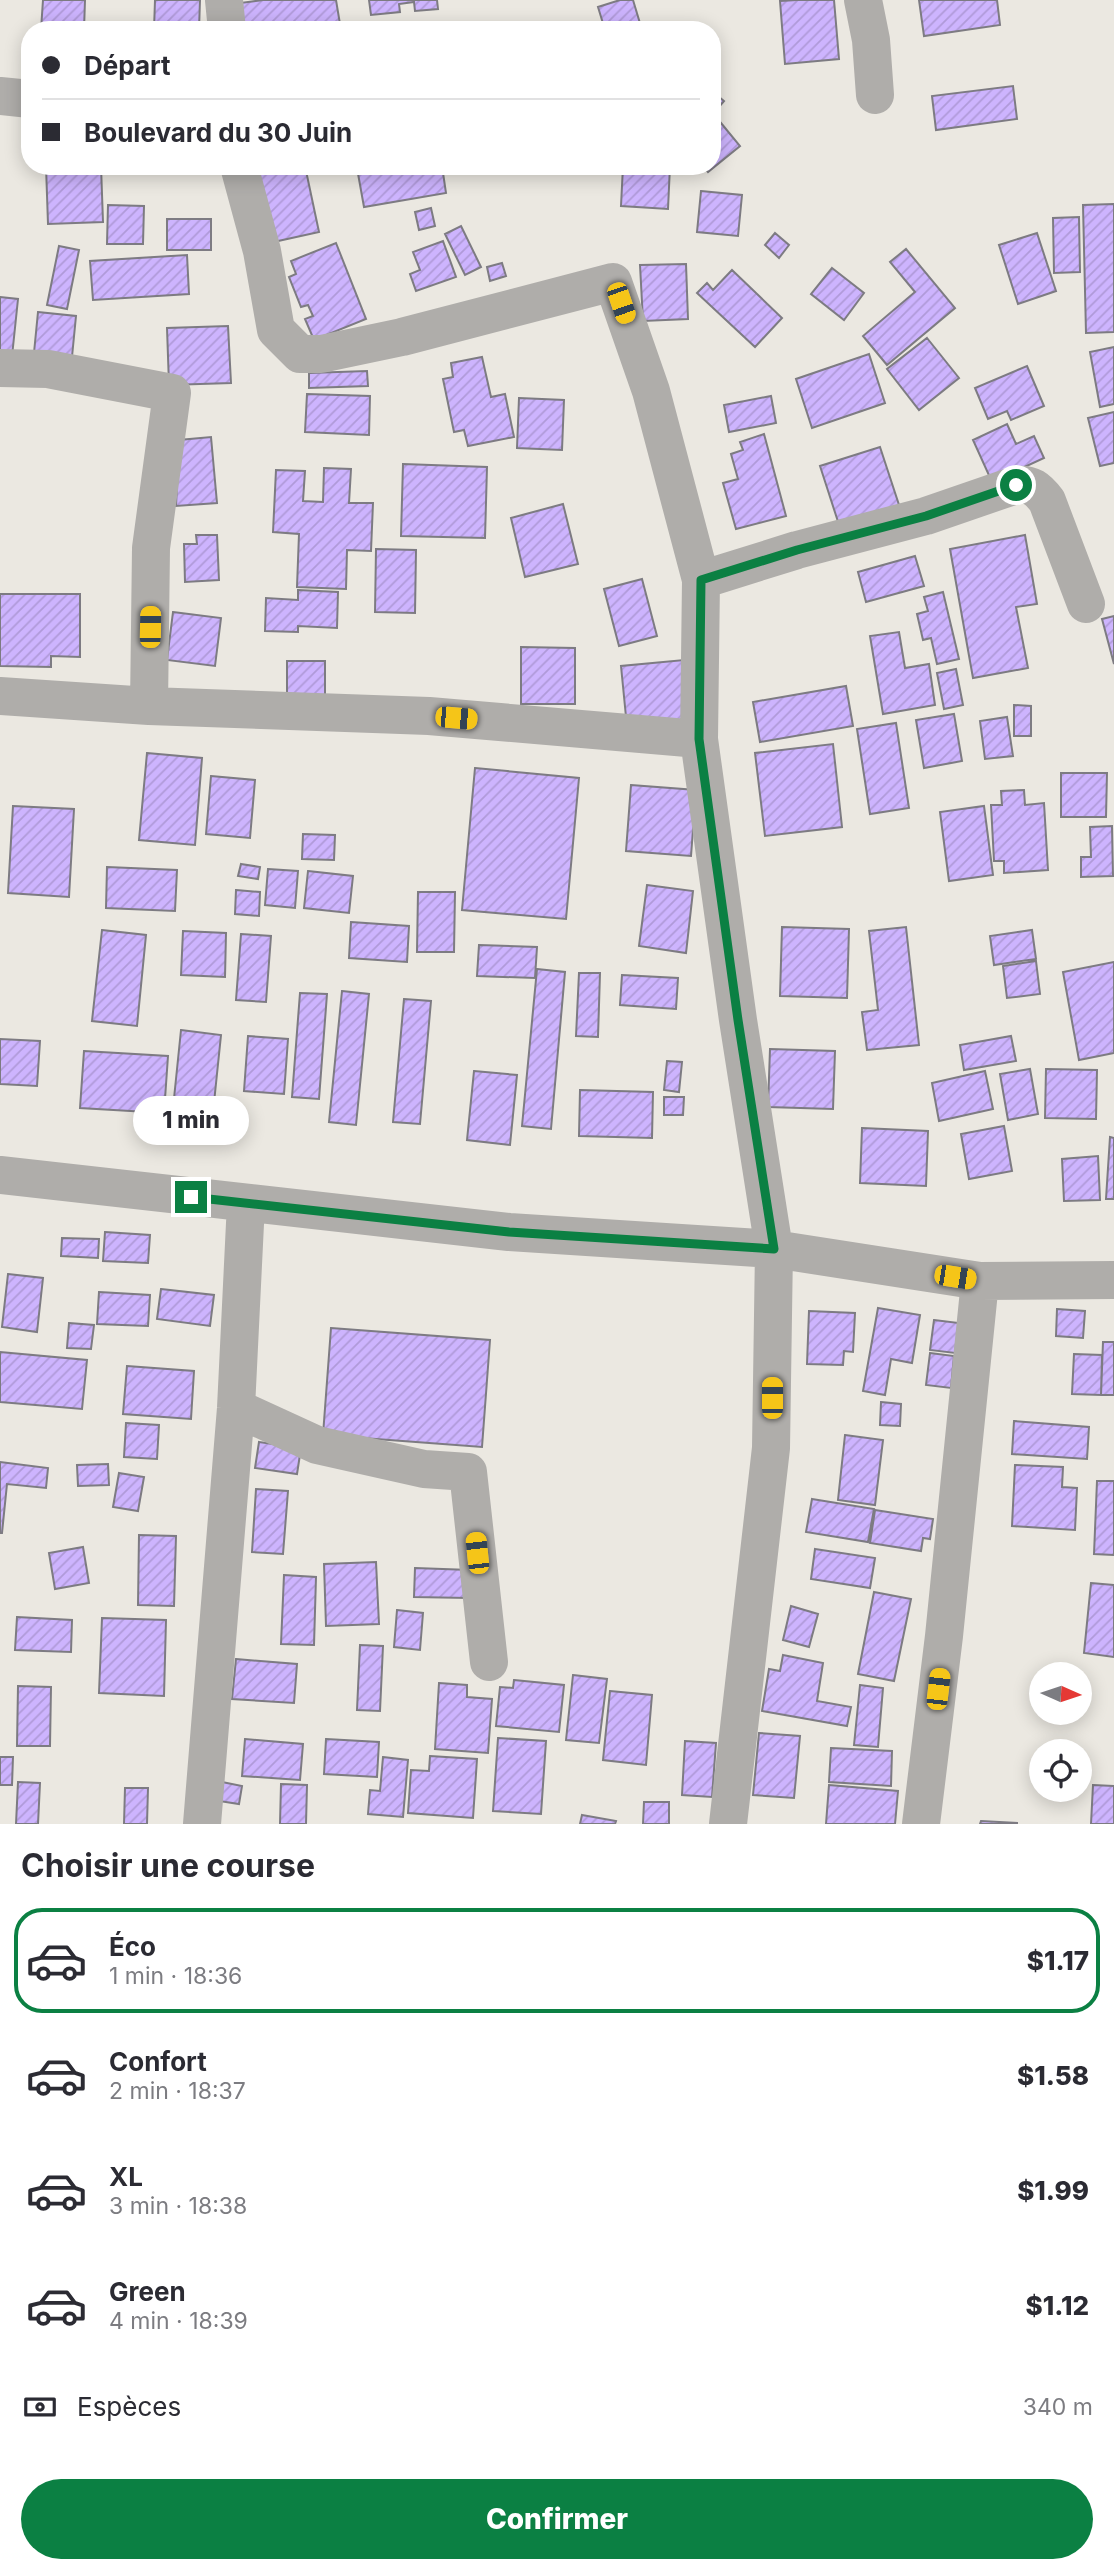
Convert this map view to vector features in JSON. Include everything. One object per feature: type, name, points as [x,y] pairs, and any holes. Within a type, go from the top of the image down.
[{"type":"street","points":[[224,0],[226,21]]},
{"type":"street","points":[[863,0],[871,40],[875,95]]},
{"type":"street","points":[[0,96],[21,98]]},
{"type":"street","points":[[241,175],[262,251],[276,330],[300,354],[321,354],[402,337],[613,282],[651,391],[701,580],[699,739],[738,1020],[774,1249],[771,1448],[728,1824]]},
{"type":"street","points":[[0,368],[48,369],[172,393],[151,548],[149,706]]},
{"type":"street","points":[[701,580],[797,550],[926,516],[1026,484],[1037,489],[1047,501],[1086,604]]},
{"type":"street","points":[[0,696],[149,706],[429,716],[699,739]]},
{"type":"street","points":[[0,1175],[509,1232],[774,1249],[981,1281],[1114,1280]]},
{"type":"street","points":[[202,1824],[236,1408],[246,1203]]},
{"type":"street","points":[[921,1824],[944,1636],[981,1281]]},
{"type":"street","points":[[236,1408],[317,1445],[424,1469],[468,1472],[489,1662]]},
{"type":"building","points":[[43,0],[85,0],[84,21],[42,21]]},
{"type":"building","points":[[155,0],[200,0],[199,21],[154,21]]},
{"type":"building","points":[[263,0],[336,0],[340,21],[243,21],[240,3]]},
{"type":"building","points":[[369,0],[437,0],[438,9],[415,11],[414,2],[399,4],[400,12],[371,15]]},
{"type":"building","points":[[620,0],[633,0],[639,21],[602,21],[598,7]]},
{"type":"building","points":[[834,0],[839,59],[785,64],[780,1]]},
{"type":"building","points":[[919,0],[997,0],[1000,25],[924,36]]},
{"type":"building","points":[[1013,86],[1017,119],[936,130],[932,96]]},
{"type":"building","points":[[721,123],[740,146],[721,161]]},
{"type":"building","points":[[46,175],[101,175],[103,222],[48,224]]},
{"type":"building","points":[[254,175],[307,175],[319,232],[269,243]]},
{"type":"building","points":[[358,175],[443,175],[446,193],[364,207]]},
{"type":"building","points":[[623,175],[670,175],[668,209],[621,206]]},
{"type":"building","points":[[701,191],[742,195],[738,236],[697,232]]},
{"type":"building","points":[[1114,204],[1114,332],[1086,333],[1083,205]]},
{"type":"building","points":[[108,205],[144,206],[143,244],[107,244]]},
{"type":"building","points":[[431,208],[435,226],[419,230],[415,212]]},
{"type":"building","points":[[1079,217],[1080,272],[1054,273],[1053,218]]},
{"type":"building","points":[[167,219],[211,219],[211,250],[167,250]]},
{"type":"building","points":[[461,226],[481,267],[465,275],[445,234]]},
{"type":"building","points":[[775,233],[789,245],[779,258],[765,245]]},
{"type":"building","points":[[1037,233],[1056,291],[1018,304],[999,245]]},
{"type":"building","points":[[443,241],[456,277],[416,291],[410,274],[420,270],[413,252]]},
{"type":"building","points":[[336,243],[366,319],[314,340],[305,319],[313,316],[308,305],[301,307],[289,277],[296,274],[291,261]]},
{"type":"building","points":[[59,246],[79,250],[67,309],[47,305]]},
{"type":"building","points":[[906,249],[955,308],[887,365],[863,336],[915,292],[890,262]]},
{"type":"building","points":[[187,255],[189,294],[93,300],[90,261]]},
{"type":"building","points":[[502,263],[506,276],[490,281],[487,267]]},
{"type":"building","points":[[686,264],[688,319],[643,321],[640,265]]},
{"type":"building","points":[[832,268],[864,293],[844,320],[811,294]]},
{"type":"building","points":[[732,270],[782,318],[755,347],[697,293],[707,283],[713,290]]},
{"type":"building","points":[[0,297],[18,299],[11,366],[0,365]]},
{"type":"building","points":[[38,312],[76,316],[71,367],[33,363]]},
{"type":"building","points":[[228,326],[231,383],[169,385],[167,328]]},
{"type":"building","points":[[927,338],[959,378],[919,410],[887,369]]},
{"type":"building","points":[[1114,347],[1114,404],[1100,407],[1090,352]]},
{"type":"building","points":[[869,354],[885,403],[812,428],[796,379]]},
{"type":"building","points":[[482,357],[491,397],[505,394],[514,437],[468,446],[464,430],[454,432],[443,379],[453,377],[451,363]]},
{"type":"building","points":[[1027,366],[1044,406],[1011,420],[1007,411],[988,419],[975,388]]},
{"type":"building","points":[[367,371],[368,386],[309,388],[309,373]]},
{"type":"building","points":[[307,394],[370,396],[369,435],[305,432]]},
{"type":"building","points":[[771,396],[776,423],[729,432],[724,405]]},
{"type":"building","points":[[519,398],[564,400],[562,450],[517,448]]},
{"type":"building","points":[[1114,412],[1114,463],[1100,466],[1088,418]]},
{"type":"building","points":[[1007,424],[1016,444],[1034,436],[1044,458],[992,482],[973,440]]},
{"type":"building","points":[[764,434],[786,516],[736,529],[723,483],[738,479],[731,454],[743,450],[740,442]]},
{"type":"building","points":[[211,437],[217,503],[176,506],[179,440]]},
{"type":"building","points":[[880,447],[902,514],[842,534],[820,466]]},
{"type":"building","points":[[403,464],[487,467],[485,538],[401,536]]},
{"type":"building","points":[[324,468],[351,469],[349,503],[373,503],[371,551],[347,550],[346,589],[297,587],[299,534],[273,532],[276,470],[305,471],[303,501],[323,502]]},
{"type":"building","points":[[563,504],[578,564],[525,577],[511,518]]},
{"type":"building","points":[[196,535],[217,535],[219,580],[185,582],[184,544],[197,544]]},
{"type":"building","points":[[1025,535],[1037,604],[1016,607],[1028,668],[973,678],[950,549]]},
{"type":"building","points":[[376,549],[416,550],[415,613],[375,612]]},
{"type":"building","points":[[915,556],[924,586],[866,602],[858,572]]},
{"type":"building","points":[[642,579],[657,636],[619,646],[604,589]]},
{"type":"building","points":[[298,590],[338,592],[337,628],[298,626],[298,632],[265,631],[266,598],[298,600]]},
{"type":"building","points":[[943,592],[959,659],[937,664],[931,638],[923,640],[917,614],[928,611],[924,597]]},
{"type":"building","points":[[0,594],[80,594],[80,657],[51,656],[51,667],[0,666]]},
{"type":"building","points":[[173,612],[221,618],[215,666],[167,660]]},
{"type":"building","points":[[1114,616],[1114,664],[1102,619]]},
{"type":"building","points":[[899,632],[905,668],[929,664],[935,705],[883,714],[870,636]]},
{"type":"building","points":[[521,647],[575,648],[575,704],[521,704]]},
{"type":"building","points":[[684,660],[690,720],[627,727],[621,666]]},
{"type":"building","points":[[287,661],[325,661],[325,704],[287,704]]},
{"type":"building","points":[[956,669],[963,705],[944,709],[937,673]]},
{"type":"building","points":[[846,686],[853,726],[760,742],[753,702]]},
{"type":"building","points":[[1014,705],[1031,706],[1031,736],[1014,736]]},
{"type":"building","points":[[954,714],[962,761],[924,768],[916,720]]},
{"type":"building","points":[[1007,717],[1013,756],[985,759],[980,721]]},
{"type":"building","points":[[896,723],[909,808],[870,814],[857,729]]},
{"type":"building","points":[[833,744],[842,827],[765,836],[755,753]]},
{"type":"building","points":[[147,753],[202,758],[195,845],[139,840]]},
{"type":"building","points":[[475,768],[579,778],[566,919],[462,910]]},
{"type":"building","points":[[1061,773],[1107,773],[1106,817],[1061,817]]},
{"type":"building","points":[[211,776],[255,780],[250,838],[206,834]]},
{"type":"building","points":[[631,785],[696,790],[691,856],[626,851]]},
{"type":"building","points":[[1024,790],[1025,805],[1044,803],[1048,870],[1004,873],[1004,861],[994,861],[991,805],[1002,805],[1001,791]]},
{"type":"building","points":[[13,806],[74,809],[69,897],[8,893]]},
{"type":"building","points":[[984,806],[993,875],[949,881],[940,812]]},
{"type":"building","points":[[1112,826],[1113,876],[1081,877],[1081,857],[1091,857],[1090,827]]},
{"type":"building","points":[[303,834],[335,835],[334,860],[302,859]]},
{"type":"building","points":[[241,864],[260,867],[258,879],[238,876]]},
{"type":"building","points":[[107,867],[177,870],[175,911],[106,908]]},
{"type":"building","points":[[268,869],[298,871],[295,908],[265,905]]},
{"type":"building","points":[[308,871],[353,876],[349,913],[304,908]]},
{"type":"building","points":[[647,885],[693,891],[686,953],[639,946]]},
{"type":"building","points":[[236,890],[260,892],[259,916],[235,914]]},
{"type":"building","points":[[418,892],[455,892],[454,952],[417,952]]},
{"type":"building","points":[[351,922],[409,926],[407,962],[349,958]]},
{"type":"building","points":[[782,927],[849,929],[847,998],[780,996]]},
{"type":"building","points":[[906,927],[919,1045],[867,1050],[862,1012],[878,1010],[869,931]]},
{"type":"building","points":[[102,930],[146,935],[137,1026],[92,1021]]},
{"type":"building","points":[[1032,930],[1036,959],[994,965],[990,936]]},
{"type":"building","points":[[183,931],[226,933],[225,977],[181,975]]},
{"type":"building","points":[[241,934],[271,936],[266,1002],[236,1000]]},
{"type":"building","points":[[479,945],[537,947],[535,978],[477,976]]},
{"type":"building","points":[[1036,961],[1040,994],[1007,998],[1003,966]]},
{"type":"building","points":[[1114,962],[1114,1053],[1079,1060],[1063,972]]},
{"type":"building","points":[[537,969],[565,972],[551,1129],[522,1126]]},
{"type":"building","points":[[579,973],[600,973],[598,1037],[576,1036]]},
{"type":"building","points":[[622,975],[678,978],[676,1009],[620,1005]]},
{"type":"building","points":[[342,991],[369,994],[356,1125],[329,1122]]},
{"type":"building","points":[[300,993],[327,994],[319,1099],[292,1097]]},
{"type":"building","points":[[404,999],[431,1001],[420,1124],[393,1122]]},
{"type":"building","points":[[181,1030],[221,1035],[212,1122],[172,1118]]},
{"type":"building","points":[[248,1036],[288,1039],[284,1094],[244,1091]]},
{"type":"building","points":[[1011,1036],[1016,1061],[964,1070],[960,1045]]},
{"type":"building","points":[[0,1039],[40,1041],[37,1086],[0,1084]]},
{"type":"building","points":[[770,1049],[835,1051],[833,1109],[768,1107]]},
{"type":"building","points":[[84,1051],[168,1056],[164,1113],[80,1108]]},
{"type":"building","points":[[667,1061],[682,1062],[679,1092],[664,1090]]},
{"type":"building","points":[[1030,1069],[1038,1114],[1008,1120],[1000,1074]]},
{"type":"building","points":[[1046,1069],[1097,1070],[1096,1119],[1045,1118]]},
{"type":"building","points":[[474,1071],[517,1075],[510,1145],[467,1140]]},
{"type":"building","points":[[985,1071],[993,1109],[939,1121],[932,1083]]},
{"type":"building","points":[[580,1090],[653,1092],[652,1138],[579,1136]]},
{"type":"building","points":[[664,1097],[684,1097],[683,1115],[664,1115]]},
{"type":"building","points":[[1004,1126],[1012,1171],[969,1179],[961,1134]]},
{"type":"building","points":[[862,1128],[928,1131],[926,1186],[860,1183]]},
{"type":"building","points":[[1110,1137],[1114,1138],[1114,1199],[1106,1199]]},
{"type":"building","points":[[1098,1156],[1100,1200],[1064,1201],[1062,1159]]},
{"type":"building","points":[[105,1232],[150,1235],[148,1263],[103,1261]]},
{"type":"building","points":[[62,1238],[99,1239],[98,1258],[61,1256]]},
{"type":"building","points":[[8,1274],[43,1278],[37,1332],[2,1327]]},
{"type":"building","points":[[161,1289],[214,1295],[210,1326],[157,1319]]},
{"type":"building","points":[[99,1292],[150,1295],[148,1326],[97,1324]]},
{"type":"building","points":[[878,1308],[920,1315],[912,1363],[891,1359],[885,1395],[863,1391]]},
{"type":"building","points":[[1057,1309],[1085,1311],[1083,1338],[1056,1336]]},
{"type":"building","points":[[809,1311],[855,1313],[853,1352],[844,1351],[843,1365],[807,1364]]},
{"type":"building","points":[[934,1320],[959,1323],[955,1353],[930,1350]]},
{"type":"building","points":[[69,1323],[94,1325],[91,1349],[67,1348]]},
{"type":"building","points":[[331,1328],[490,1340],[482,1447],[323,1435]]},
{"type":"building","points":[[1103,1342],[1114,1342],[1114,1395],[1101,1395]]},
{"type":"building","points":[[0,1352],[87,1360],[82,1409],[0,1402]]},
{"type":"building","points":[[930,1353],[954,1356],[951,1388],[926,1385]]},
{"type":"building","points":[[1074,1354],[1102,1355],[1101,1395],[1072,1394]]},
{"type":"building","points":[[127,1366],[194,1371],[191,1419],[123,1414]]},
{"type":"building","points":[[881,1402],[901,1404],[900,1426],[880,1425]]},
{"type":"building","points":[[1014,1421],[1089,1427],[1087,1459],[1012,1454]]},
{"type":"building","points":[[126,1423],[159,1425],[157,1459],[124,1457]]},
{"type":"building","points":[[845,1435],[883,1440],[875,1505],[838,1500]]},
{"type":"building","points":[[259,1442],[301,1448],[297,1474],[255,1468]]},
{"type":"building","points":[[0,1462],[48,1468],[46,1488],[7,1484],[2,1533],[0,1533]]},
{"type":"building","points":[[108,1464],[109,1485],[78,1486],[77,1465]]},
{"type":"building","points":[[1015,1465],[1063,1467],[1062,1487],[1077,1488],[1075,1530],[1012,1526]]},
{"type":"building","points":[[119,1473],[144,1477],[138,1511],[113,1507]]},
{"type":"building","points":[[1097,1481],[1114,1481],[1114,1555],[1094,1554]]},
{"type":"building","points":[[256,1489],[288,1491],[283,1554],[252,1552]]},
{"type":"building","points":[[812,1499],[874,1509],[868,1542],[806,1532]]},
{"type":"building","points":[[875,1510],[933,1519],[930,1539],[923,1538],[921,1551],[870,1543]]},
{"type":"building","points":[[139,1535],[176,1536],[174,1606],[138,1605]]},
{"type":"building","points":[[83,1547],[89,1583],[55,1589],[49,1553]]},
{"type":"building","points":[[815,1549],[875,1558],[870,1588],[811,1579]]},
{"type":"building","points":[[376,1562],[379,1624],[326,1626],[324,1564]]},
{"type":"building","points":[[415,1568],[470,1570],[468,1598],[414,1597]]},
{"type":"building","points":[[284,1575],[316,1577],[314,1645],[281,1644]]},
{"type":"building","points":[[1091,1583],[1114,1585],[1114,1657],[1084,1653]]},
{"type":"building","points":[[874,1592],[911,1599],[894,1681],[858,1674]]},
{"type":"building","points":[[791,1606],[818,1614],[809,1647],[783,1640]]},
{"type":"building","points":[[397,1610],[423,1613],[420,1650],[394,1647]]},
{"type":"building","points":[[17,1617],[72,1620],[71,1652],[15,1650]]},
{"type":"building","points":[[102,1618],[166,1620],[164,1696],[99,1693]]},
{"type":"building","points":[[360,1645],[383,1646],[380,1711],[357,1710]]},
{"type":"building","points":[[783,1655],[823,1663],[817,1701],[851,1707],[847,1726],[762,1711],[769,1669],[780,1671]]},
{"type":"building","points":[[236,1659],[297,1664],[294,1703],[232,1699]]},
{"type":"building","points":[[573,1675],[607,1679],[599,1743],[566,1740]]},
{"type":"building","points":[[514,1680],[564,1685],[559,1732],[496,1726],[500,1687],[513,1688]]},
{"type":"building","points":[[439,1683],[467,1685],[467,1697],[492,1699],[488,1753],[435,1749]]},
{"type":"building","points":[[860,1685],[883,1688],[878,1747],[854,1745]]},
{"type":"building","points":[[18,1686],[51,1687],[50,1746],[17,1746]]},
{"type":"building","points":[[610,1691],[652,1695],[646,1765],[603,1760]]},
{"type":"building","points":[[759,1733],[800,1736],[794,1798],[753,1795]]},
{"type":"building","points":[[498,1738],[546,1741],[541,1814],[493,1811]]},
{"type":"building","points":[[245,1739],[303,1744],[300,1780],[242,1776]]},
{"type":"building","points":[[326,1739],[379,1742],[377,1777],[324,1774]]},
{"type":"building","points":[[685,1741],[716,1743],[712,1797],[682,1795]]},
{"type":"building","points":[[831,1748],[892,1751],[891,1786],[829,1782]]},
{"type":"building","points":[[430,1756],[477,1759],[473,1818],[408,1813],[411,1770],[429,1771]]},
{"type":"building","points":[[0,1757],[13,1757],[12,1785],[0,1785]]},
{"type":"building","points":[[383,1757],[408,1760],[403,1817],[368,1814],[370,1790],[380,1791]]},
{"type":"building","points":[[18,1782],[40,1783],[38,1824],[16,1824]]},
{"type":"building","points":[[222,1782],[242,1786],[239,1804],[219,1801]]},
{"type":"building","points":[[281,1784],[307,1785],[306,1824],[280,1824]]},
{"type":"building","points":[[829,1785],[898,1791],[895,1824],[826,1824]]},
{"type":"building","points":[[1093,1785],[1114,1786],[1114,1824],[1091,1824]]},
{"type":"building","points":[[125,1788],[148,1788],[147,1824],[124,1824]]},
{"type":"building","points":[[644,1802],[669,1802],[669,1824],[643,1824]]},
{"type":"building","points":[[582,1815],[616,1821],[615,1824],[580,1824]]},
{"type":"building","points":[[981,1821],[1017,1823],[1017,1824],[980,1824]]},
{"type":"route","points":[[191,1197],[509,1232],[774,1249],[738,1020],[699,739],[701,580],[797,550],[926,516],[1016,485]]}]
